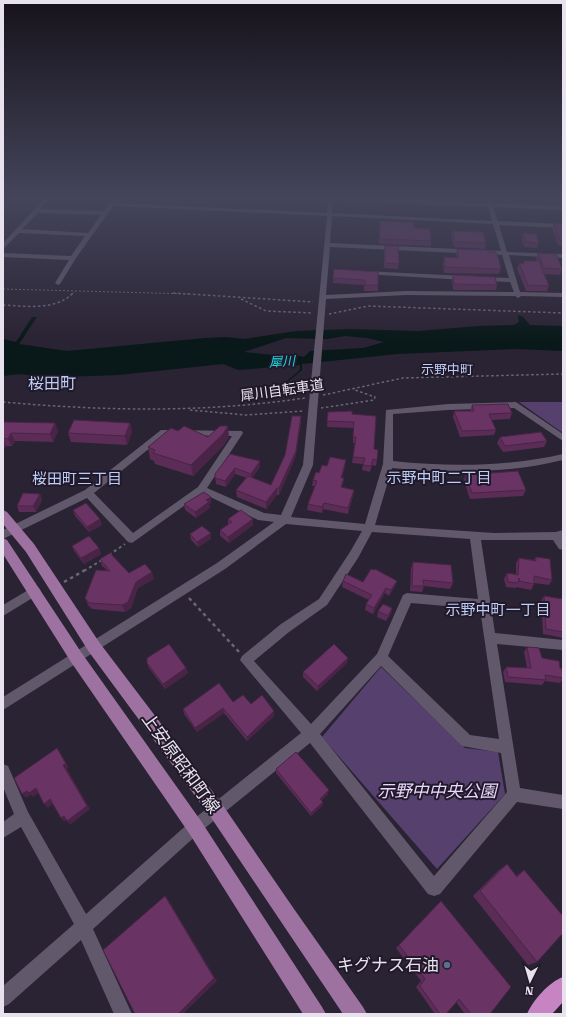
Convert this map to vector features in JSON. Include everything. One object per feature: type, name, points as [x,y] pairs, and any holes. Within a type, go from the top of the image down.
[{"type":"highway","points":[[538,1014],[563,987]]},
{"type":"main road","name":"上安原昭和町線","points":[[3,515],[9,532],[55,587],[94,647],[216,810],[286,916],[356,1014]]},
{"type":"main road","name":"上安原昭和町線","points":[[3,543],[36,591],[76,657],[195,827],[315,1014]]},
{"type":"street","points":[[58,283],[82,245]]},
{"type":"street","points":[[3,704],[221,566],[284,520],[308,465],[315,401],[327,245]]},
{"type":"street","points":[[336,245],[563,256]]},
{"type":"street","points":[[503,245],[518,296]]},
{"type":"street","points":[[3,255],[73,258]]},
{"type":"street","points":[[325,270],[333,271]]},
{"type":"street","points":[[356,272],[513,280]]},
{"type":"street","points":[[323,305],[406,293],[563,296]]},
{"type":"street","points":[[475,536],[484,604],[491,638],[514,794],[434,888],[311,734],[246,660],[286,628],[323,602],[369,528],[388,464],[389,412],[448,407],[516,405],[563,438]]},
{"type":"street","points":[[9,532],[88,493],[164,432],[239,433],[201,489],[132,539],[88,493]]},
{"type":"street","points":[[388,464],[453,469],[482,469],[534,465],[563,457]]},
{"type":"street","points":[[201,489],[262,517],[327,526],[475,536],[559,535],[563,546]]},
{"type":"street","points":[[3,611],[36,591]]},
{"type":"street","points":[[3,998],[195,827],[311,734],[382,658],[407,598],[484,604]]},
{"type":"street","points":[[491,638],[563,645]]},
{"type":"street","points":[[382,658],[467,741],[508,747]]},
{"type":"street","points":[[3,771],[23,817],[84,927],[103,973],[123,1014]]},
{"type":"street","points":[[514,794],[563,802]]},
{"type":"street","points":[[3,831],[23,817]]},
{"type":"path","points":[[3,289],[157,293],[323,305],[332,314],[368,306],[563,313]]},
{"type":"path","points":[[3,305],[28,307],[50,304],[67,299],[75,291]]},
{"type":"path","points":[[241,299],[266,311],[317,314]]},
{"type":"path","name":"犀川自転車道","points":[[3,402],[72,407],[185,409],[315,401],[353,389],[404,378],[563,374]]},
{"type":"path","points":[[185,409],[217,414],[274,415],[315,401],[374,400],[375,397],[372,395],[353,389]]},
{"type":"path","points":[[55,587],[112,553],[132,539]]},
{"type":"path","points":[[182,591],[246,660]]},
{"type":"green space","points":[[519,402],[563,402],[563,433]]},
{"type":"green space","name":"示野中中央公園","points":[[381,667],[465,748],[498,752],[505,794],[437,869],[322,737]]},
{"type":"water","name":"犀川","points":[[518,315],[523,317],[530,325],[563,326],[563,351],[515,349],[397,354],[302,364],[302,370],[275,392],[300,370],[300,365],[238,370],[223,364],[119,375],[35,378],[24,374],[3,376],[3,339],[16,342],[32,317],[37,317],[19,344],[67,351],[205,338],[226,337],[245,339],[296,331],[350,329],[418,331],[478,326],[514,325],[519,322]],"holes":[[[345,336],[367,338],[384,342],[363,348],[310,351],[304,357],[296,355],[281,358],[274,355],[244,352],[286,338],[327,339]]]},
{"type":"building","points":[[385,246],[398,246],[399,264],[385,263]]},
{"type":"building","points":[[457,249],[488,250],[489,252],[495,252],[498,256],[501,269],[445,267],[444,257],[459,258]]},
{"type":"building","points":[[538,253],[556,254],[562,269],[544,268]]},
{"type":"building","points":[[523,261],[539,261],[549,286],[528,285],[519,263],[524,264]]},
{"type":"building","points":[[334,269],[378,272],[378,285],[365,285],[365,280],[333,278]]},
{"type":"building","points":[[453,275],[495,277],[497,285],[454,284]]},
{"type":"building","points":[[508,404],[512,413],[489,414],[496,430],[462,431],[454,411],[474,411],[472,405]]},
{"type":"building","points":[[352,411],[352,414],[376,416],[374,449],[378,450],[377,460],[373,459],[371,466],[363,465],[365,458],[353,457],[356,437],[353,437],[354,422],[327,421],[328,412]]},
{"type":"building","points":[[292,416],[301,416],[296,451],[279,488],[277,488],[266,502],[236,490],[248,476],[271,485],[285,455]]},
{"type":"building","points":[[74,420],[130,423],[125,436],[68,433]]},
{"type":"building","points":[[3,422],[55,423],[50,434],[11,433],[8,439],[3,438]]},
{"type":"building","points":[[184,426],[208,437],[220,426],[228,426],[223,434],[191,465],[153,453],[155,450],[148,447],[171,428],[178,431]]},
{"type":"building","points":[[541,432],[547,441],[505,446],[500,437]]},
{"type":"building","points":[[230,454],[260,461],[251,474],[235,468],[225,481],[215,478],[215,474]]},
{"type":"building","points":[[330,457],[346,460],[341,478],[344,478],[341,487],[354,490],[348,508],[324,503],[322,507],[308,504],[317,481],[313,480],[316,472],[319,473],[322,465],[327,466]]},
{"type":"building","points":[[518,471],[526,490],[472,493],[465,475]]},
{"type":"building","points":[[204,492],[211,497],[206,500],[209,502],[195,512],[184,504]]},
{"type":"building","points":[[23,493],[40,494],[33,506],[17,506]]},
{"type":"building","points":[[86,503],[100,519],[87,527],[73,510]]},
{"type":"building","points":[[241,510],[253,519],[228,537],[220,530],[232,522],[228,519]]},
{"type":"building","points":[[202,526],[211,533],[197,542],[190,534]]},
{"type":"building","points":[[89,536],[99,548],[81,558],[72,546]]},
{"type":"building","points":[[110,553],[129,573],[145,564],[152,572],[136,582],[128,602],[122,605],[89,603],[85,598],[96,570],[110,571],[100,559]]},
{"type":"building","points":[[536,557],[550,559],[552,580],[534,576],[534,584],[519,581],[519,578],[518,583],[508,582],[507,573],[518,575],[519,558],[536,561]]},
{"type":"building","points":[[413,562],[451,565],[453,583],[423,580],[424,586],[412,586]]},
{"type":"building","points":[[371,569],[375,569],[397,581],[391,590],[386,588],[374,608],[366,604],[372,595],[343,581],[346,574],[363,582]]},
{"type":"building","points":[[544,596],[563,599],[563,632],[546,629]]},
{"type":"building","points":[[383,604],[392,608],[388,616],[378,611]]},
{"type":"building","points":[[169,644],[186,668],[163,684],[147,663],[147,658]]},
{"type":"building","points":[[334,644],[348,658],[318,686],[303,672]]},
{"type":"building","points":[[527,647],[539,648],[542,658],[559,661],[563,678],[545,675],[546,680],[508,677],[506,667],[531,668]]},
{"type":"building","points":[[219,683],[233,702],[243,695],[251,704],[262,695],[274,711],[247,737],[223,708],[195,728],[183,709]]},
{"type":"building","points":[[57,748],[66,764],[63,765],[87,806],[67,821],[64,816],[61,818],[50,799],[44,804],[36,788],[29,793],[27,791],[22,794],[14,778]]},
{"type":"building","points":[[296,752],[329,790],[320,799],[323,802],[311,813],[276,769]]},
{"type":"building","points":[[507,864],[517,877],[524,870],[563,916],[563,933],[537,962],[480,891]]},
{"type":"building","points":[[165,896],[214,978],[178,1014],[135,1014],[103,950]]},
{"type":"building","name":"キグナス石油","points":[[441,901],[511,987],[490,1014],[471,1014],[459,999],[446,1014],[440,1014],[420,986],[425,979],[399,945]]},
{"type":"place","name":"キグナス石油","points":[[447,965]]},
{"type":"district","name":"示野中町","points":[[447,369]]},
{"type":"district","name":"桜田町","points":[[52,383]]},
{"type":"district","name":"示野中町二丁目","points":[[439,478]]},
{"type":"district","name":"桜田町三丁目","points":[[77,479]]},
{"type":"district","name":"示野中町一丁目","points":[[498,610]]}]
